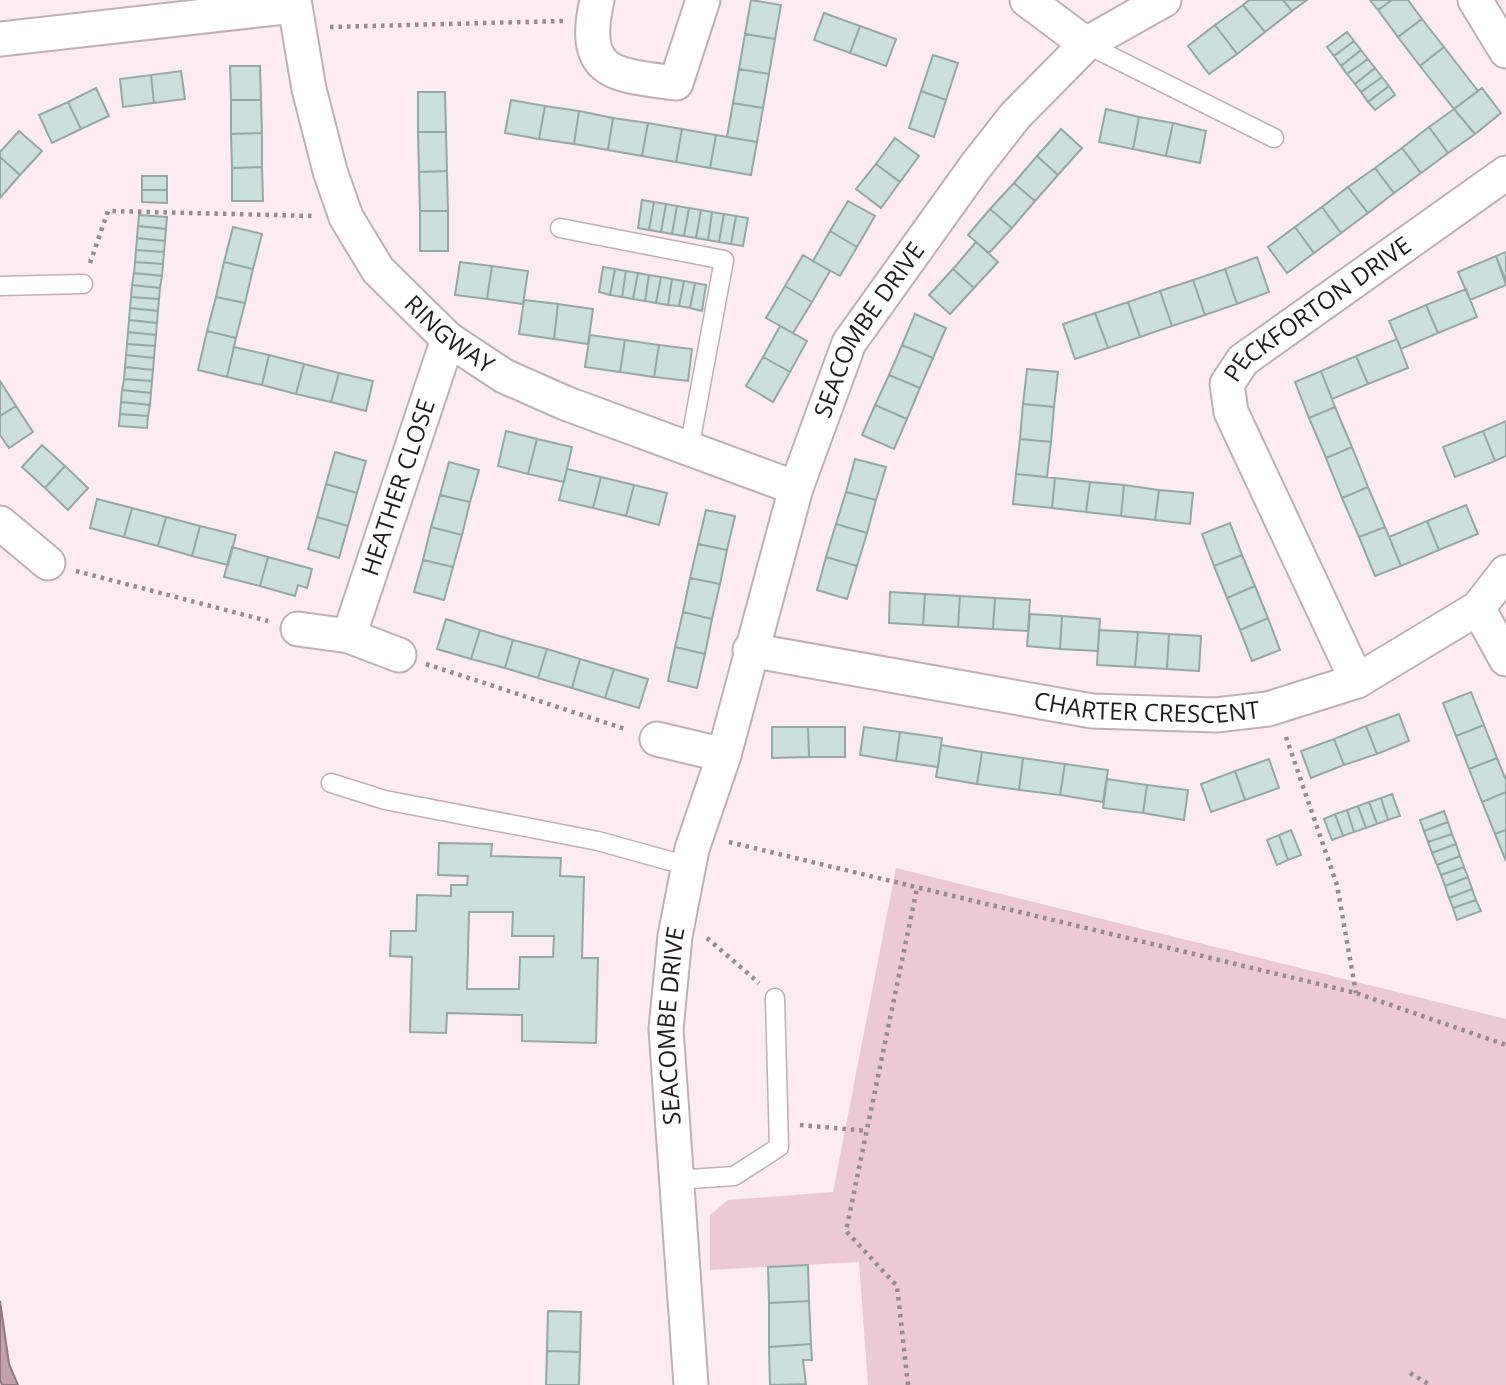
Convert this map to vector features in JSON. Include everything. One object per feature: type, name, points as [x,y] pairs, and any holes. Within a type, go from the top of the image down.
[{"type":"street","points":[[595,10],[592,43],[597,59],[607,70],[676,83],[703,0]]},
{"type":"street","points":[[1027,0],[1086,44]]},
{"type":"street","name":"SEACOMBE DRIVE","points":[[691,1385],[666,1028],[679,914],[696,835],[724,755],[750,650],[796,488],[849,343],[983,156],[1015,116],[1086,44],[1164,0]]},
{"type":"street","points":[[1475,0],[1506,51]]},
{"type":"street","points":[[0,39],[295,11]]},
{"type":"street","name":"RINGWAY","points":[[295,11],[330,171],[346,217],[378,270],[448,339],[504,376],[565,403],[796,488]]},
{"type":"street","name":"PECKFORTON DRIVE","points":[[1357,681],[1231,412],[1227,384],[1243,360],[1506,173]]},
{"type":"street","name":"HEATHER CLOSE","points":[[349,636],[448,339]]},
{"type":"street","points":[[0,523],[48,563]]},
{"type":"street","name":"CHARTER CRESCENT","points":[[750,650],[1092,711],[1216,715],[1275,707],[1357,681],[1478,608],[1506,572]]},
{"type":"street","points":[[1478,608],[1506,659]]},
{"type":"street","points":[[298,629],[349,636],[399,655]]},
{"type":"street","points":[[657,739],[724,755]]},
{"type":"lane","points":[[1086,44],[1274,138]]},
{"type":"lane","points":[[560,228],[724,261],[689,449]]},
{"type":"lane","points":[[0,286],[83,284]]},
{"type":"lane","points":[[331,783],[385,800],[598,841],[688,866]]},
{"type":"lane","points":[[676,1180],[734,1176],[779,1147],[775,998]]},
{"type":"path","points":[[295,11],[595,10]]},
{"type":"path","points":[[83,284],[108,211],[346,217]]},
{"type":"path","points":[[48,563],[298,629]]},
{"type":"path","points":[[399,655],[657,739]]},
{"type":"path","points":[[1275,707],[1337,885],[1356,993]]},
{"type":"path","points":[[696,835],[1356,993],[1506,1045]]},
{"type":"path","points":[[908,1385],[897,1286],[846,1231],[917,888]]},
{"type":"path","points":[[679,914],[775,998]]},
{"type":"path","points":[[778,1123],[867,1131]]},
{"type":"path","points":[[1410,1373],[1430,1385]]},
{"type":"shaded area","points":[[896,868],[1506,1019],[1506,1385],[868,1385],[859,1262],[710,1270],[710,1215],[728,1200],[833,1192]]},
{"type":"shaded area","points":[[0,1301],[9,1364],[18,1385],[2,1385],[0,1380]]},
{"type":"building","points":[[751,0],[781,5],[775,39],[745,34]]},
{"type":"building","points":[[1249,0],[1283,0],[1292,11],[1265,32],[1243,5]]},
{"type":"building","points":[[1283,0],[1307,0],[1292,11]]},
{"type":"building","points":[[1370,0],[1392,0],[1378,10]]},
{"type":"building","points":[[1392,0],[1408,0],[1422,19],[1398,37],[1378,10]]},
{"type":"building","points":[[1243,5],[1265,32],[1237,54],[1215,25]]},
{"type":"building","points":[[824,13],[860,26],[850,53],[814,40]]},
{"type":"building","points":[[1422,19],[1444,47],[1420,66],[1398,37]]},
{"type":"building","points":[[1215,25],[1237,54],[1209,74],[1188,46]]},
{"type":"building","points":[[860,26],[896,39],[886,66],[850,53]]},
{"type":"building","points":[[1347,32],[1354,41],[1334,56],[1327,47]]},
{"type":"building","points":[[745,34],[775,39],[769,74],[739,69]]},
{"type":"building","points":[[1354,41],[1361,50],[1341,66],[1334,56]]},
{"type":"building","points":[[1444,47],[1478,91],[1454,109],[1420,66]]},
{"type":"building","points":[[1361,50],[1368,59],[1347,74],[1341,66]]},
{"type":"building","points":[[933,55],[958,63],[946,100],[921,91]]},
{"type":"building","points":[[1368,59],[1375,68],[1355,84],[1347,74]]},
{"type":"building","points":[[230,66],[260,66],[261,100],[231,100]]},
{"type":"building","points":[[1375,68],[1382,77],[1361,92],[1355,84]]},
{"type":"building","points":[[739,69],[769,74],[763,108],[733,103]]},
{"type":"building","points":[[181,71],[185,99],[154,103],[151,75]]},
{"type":"building","points":[[151,75],[154,103],[123,107],[120,79]]},
{"type":"building","points":[[1382,77],[1389,86],[1368,102],[1361,92]]},
{"type":"building","points":[[1389,86],[1395,95],[1375,110],[1368,102]]},
{"type":"building","points":[[96,88],[109,116],[81,129],[68,102]]},
{"type":"building","points":[[1482,88],[1501,113],[1475,134],[1454,109]]},
{"type":"building","points":[[921,91],[946,100],[934,137],[909,128]]},
{"type":"building","points":[[418,92],[445,92],[446,132],[418,132]]},
{"type":"building","points":[[231,100],[261,100],[262,133],[231,134]]},
{"type":"building","points":[[511,100],[545,106],[539,139],[505,133]]},
{"type":"building","points":[[68,102],[81,129],[52,143],[39,115]]},
{"type":"building","points":[[733,103],[763,108],[757,142],[727,137]]},
{"type":"building","points":[[545,106],[579,111],[574,144],[539,139]]},
{"type":"building","points":[[1106,109],[1139,117],[1133,149],[1099,142]]},
{"type":"building","points":[[1454,109],[1475,134],[1448,153],[1429,127]]},
{"type":"building","points":[[579,111],[613,118],[608,150],[574,144]]},
{"type":"building","points":[[1139,117],[1173,123],[1166,156],[1133,149]]},
{"type":"building","points":[[613,118],[648,123],[642,156],[608,150]]},
{"type":"building","points":[[648,123],[682,129],[676,162],[642,156]]},
{"type":"building","points":[[1173,123],[1206,131],[1200,163],[1166,156]]},
{"type":"building","points":[[1429,127],[1448,153],[1421,173],[1402,148]]},
{"type":"building","points":[[682,129],[716,135],[710,168],[676,162]]},
{"type":"building","points":[[1061,129],[1082,148],[1058,175],[1037,156]]},
{"type":"building","points":[[19,131],[42,151],[20,175],[0,157],[0,152]]},
{"type":"building","points":[[418,132],[446,132],[447,171],[419,172]]},
{"type":"building","points":[[262,133],[262,167],[232,168],[231,134]]},
{"type":"building","points":[[716,135],[757,142],[751,175],[710,168]]},
{"type":"building","points":[[895,138],[919,156],[900,182],[876,164]]},
{"type":"building","points":[[1402,148],[1421,173],[1394,193],[1375,168]]},
{"type":"building","points":[[1037,156],[1058,175],[1035,201],[1014,183]]},
{"type":"building","points":[[0,157],[20,175],[0,198]]},
{"type":"building","points":[[876,164],[900,182],[881,208],[856,189]]},
{"type":"building","points":[[262,167],[263,201],[232,201],[232,168]]},
{"type":"building","points":[[1375,168],[1394,193],[1368,213],[1348,187]]},
{"type":"building","points":[[447,171],[448,211],[420,211],[419,172]]},
{"type":"building","points":[[142,176],[167,176],[167,190],[142,190]]},
{"type":"building","points":[[1014,183],[1035,201],[1012,228],[990,209]]},
{"type":"building","points":[[1348,187],[1368,213],[1341,233],[1322,207]]},
{"type":"building","points":[[142,190],[167,190],[167,203],[142,202]]},
{"type":"building","points":[[642,200],[654,202],[649,230],[638,228]]},
{"type":"building","points":[[848,201],[875,216],[857,247],[830,231]]},
{"type":"building","points":[[654,202],[666,204],[661,232],[649,230]]},
{"type":"building","points":[[666,204],[677,206],[672,234],[661,232]]},
{"type":"building","points":[[677,206],[689,208],[684,236],[672,234]]},
{"type":"building","points":[[1322,207],[1341,233],[1314,253],[1295,227]]},
{"type":"building","points":[[689,208],[701,210],[696,238],[684,236]]},
{"type":"building","points":[[990,209],[1012,228],[989,253],[968,235]]},
{"type":"building","points":[[701,210],[712,212],[708,240],[696,238]]},
{"type":"building","points":[[420,211],[448,211],[448,251],[420,251]]},
{"type":"building","points":[[712,212],[724,214],[719,242],[708,240]]},
{"type":"building","points":[[724,214],[736,216],[731,244],[719,242]]},
{"type":"building","points":[[139,215],[167,217],[166,229],[138,226]]},
{"type":"building","points":[[736,216],[748,218],[743,246],[731,244]]},
{"type":"building","points":[[138,226],[166,229],[165,241],[137,238]]},
{"type":"building","points":[[233,227],[262,234],[253,269],[224,262]]},
{"type":"building","points":[[1295,227],[1314,253],[1287,273],[1268,247]]},
{"type":"building","points":[[830,231],[857,247],[840,276],[813,261]]},
{"type":"building","points":[[137,238],[165,241],[164,252],[136,250]]},
{"type":"building","points":[[976,242],[998,262],[974,288],[953,269]]},
{"type":"building","points":[[136,250],[164,252],[163,264],[135,262]]},
{"type":"building","points":[[1506,252],[1506,281],[1496,256]]},
{"type":"building","points":[[803,255],[830,271],[812,302],[785,286]]},
{"type":"building","points":[[1496,256],[1506,285],[1470,300],[1458,272]]},
{"type":"building","points":[[1257,257],[1269,292],[1237,304],[1225,269]]},
{"type":"building","points":[[135,262],[163,264],[162,276],[134,273]]},
{"type":"building","points":[[224,262],[253,269],[245,303],[216,297]]},
{"type":"building","points":[[460,262],[492,266],[487,299],[455,295]]},
{"type":"building","points":[[492,266],[528,271],[523,304],[487,299]]},
{"type":"building","points":[[603,267],[615,269],[610,295],[599,292]]},
{"type":"building","points":[[615,269],[626,271],[622,297],[610,295]]},
{"type":"building","points":[[953,269],[974,288],[950,314],[929,295]]},
{"type":"building","points":[[1225,269],[1237,304],[1205,315],[1193,280]]},
{"type":"building","points":[[626,271],[638,273],[633,299],[622,297]]},
{"type":"building","points":[[134,273],[162,276],[160,288],[132,285]]},
{"type":"building","points":[[638,273],[649,275],[645,301],[633,299]]},
{"type":"building","points":[[649,275],[661,277],[656,303],[645,301]]},
{"type":"building","points":[[661,277],[672,279],[668,305],[656,303]]},
{"type":"building","points":[[672,279],[684,281],[679,306],[668,305]]},
{"type":"building","points":[[1193,280],[1205,315],[1172,326],[1160,291]]},
{"type":"building","points":[[684,281],[695,283],[690,308],[679,306]]},
{"type":"building","points":[[695,283],[706,285],[702,311],[690,308]]},
{"type":"building","points":[[132,285],[160,288],[159,299],[131,297]]},
{"type":"building","points":[[785,286],[812,302],[793,333],[766,318]]},
{"type":"building","points":[[1466,289],[1477,317],[1438,333],[1426,305]]},
{"type":"building","points":[[1160,291],[1172,326],[1140,337],[1128,302]]},
{"type":"building","points":[[131,297],[159,299],[158,311],[130,308]]},
{"type":"building","points":[[216,297],[245,303],[236,338],[207,331]]},
{"type":"building","points":[[524,300],[558,304],[554,339],[519,334]]},
{"type":"building","points":[[1128,302],[1140,337],[1108,348],[1095,313]]},
{"type":"building","points":[[558,304],[593,309],[588,344],[554,339]]},
{"type":"building","points":[[1426,305],[1438,333],[1401,349],[1389,321]]},
{"type":"building","points":[[130,308],[158,311],[157,323],[129,320]]},
{"type":"building","points":[[1095,313],[1108,348],[1075,359],[1063,324]]},
{"type":"building","points":[[915,314],[946,328],[933,358],[902,345]]},
{"type":"building","points":[[129,320],[157,323],[156,335],[128,332]]},
{"type":"building","points":[[780,326],[807,341],[790,372],[763,357]]},
{"type":"building","points":[[207,331],[236,338],[227,377],[198,370]]},
{"type":"building","points":[[128,332],[156,335],[155,346],[127,344]]},
{"type":"building","points":[[590,335],[625,340],[620,372],[585,367]]},
{"type":"building","points":[[1397,339],[1408,368],[1368,384],[1356,356]]},
{"type":"building","points":[[625,340],[659,345],[654,377],[620,372]]},
{"type":"building","points":[[127,344],[155,346],[154,358],[126,355]]},
{"type":"building","points":[[659,345],[692,349],[688,381],[654,377]]},
{"type":"building","points":[[902,345],[933,358],[920,388],[889,375]]},
{"type":"building","points":[[234,347],[269,355],[262,385],[227,377]]},
{"type":"building","points":[[126,355],[154,358],[153,370],[125,367]]},
{"type":"building","points":[[269,355],[304,364],[296,394],[262,385]]},
{"type":"building","points":[[1356,356],[1368,384],[1332,399],[1321,371]]},
{"type":"building","points":[[763,357],[790,372],[773,402],[746,386]]},
{"type":"building","points":[[304,364],[339,373],[331,402],[296,394]]},
{"type":"building","points":[[125,367],[153,370],[152,381],[124,379]]},
{"type":"building","points":[[1027,369],[1058,372],[1054,407],[1023,404]]},
{"type":"building","points":[[1321,371],[1335,407],[1309,418],[1295,382]]},
{"type":"building","points":[[339,373],[373,381],[366,411],[331,402]]},
{"type":"building","points":[[889,375],[920,388],[907,419],[875,405]]},
{"type":"building","points":[[124,379],[152,381],[151,393],[122,390]]},
{"type":"building","points":[[0,381],[16,406],[0,416]]},
{"type":"building","points":[[122,390],[151,393],[150,405],[121,402]]},
{"type":"building","points":[[121,402],[150,405],[148,416],[120,414]]},
{"type":"building","points":[[1023,404],[1054,407],[1051,442],[1020,439]]},
{"type":"building","points":[[875,405],[907,419],[894,449],[862,435]]},
{"type":"building","points":[[16,406],[33,432],[9,448],[0,435],[0,416]]},
{"type":"building","points":[[1335,407],[1352,447],[1326,458],[1309,418]]},
{"type":"building","points":[[120,414],[148,416],[147,428],[119,426]]},
{"type":"building","points":[[1506,421],[1506,456],[1495,461],[1483,431]]},
{"type":"building","points":[[506,431],[537,439],[528,474],[498,466]]},
{"type":"building","points":[[1483,431],[1495,461],[1455,477],[1443,447]]},
{"type":"building","points":[[537,439],[572,447],[564,482],[528,474]]},
{"type":"building","points":[[1020,439],[1051,442],[1047,477],[1016,474]]},
{"type":"building","points":[[42,445],[65,466],[45,488],[22,467]]},
{"type":"building","points":[[1352,447],[1368,487],[1342,498],[1326,458]]},
{"type":"building","points":[[335,452],[366,461],[357,493],[326,484]]},
{"type":"building","points":[[855,459],[886,467],[876,500],[846,492]]},
{"type":"building","points":[[449,462],[479,470],[470,502],[440,495]]},
{"type":"building","points":[[65,466],[88,488],[68,510],[45,488]]},
{"type":"building","points":[[567,469],[601,477],[593,508],[559,500]]},
{"type":"building","points":[[1016,474],[1055,478],[1052,508],[1013,504]]},
{"type":"building","points":[[601,477],[634,485],[626,516],[593,508]]},
{"type":"building","points":[[1055,478],[1090,482],[1086,512],[1052,508]]},
{"type":"building","points":[[1090,482],[1124,485],[1121,516],[1086,512]]},
{"type":"building","points":[[326,484],[357,493],[348,526],[317,517]]},
{"type":"building","points":[[634,485],[667,493],[659,525],[626,516]]},
{"type":"building","points":[[1124,485],[1159,490],[1155,520],[1121,516]]},
{"type":"building","points":[[1368,487],[1385,527],[1359,537],[1342,498]]},
{"type":"building","points":[[1159,490],[1193,493],[1190,524],[1155,520]]},
{"type":"building","points":[[846,492],[876,500],[867,533],[836,524]]},
{"type":"building","points":[[440,495],[470,502],[462,535],[431,527]]},
{"type":"building","points":[[97,499],[132,508],[124,537],[90,528]]},
{"type":"building","points":[[1466,505],[1478,534],[1439,550],[1427,521]]},
{"type":"building","points":[[132,508],[166,517],[158,546],[124,537]]},
{"type":"building","points":[[706,510],[735,516],[727,550],[698,544]]},
{"type":"building","points":[[166,517],[200,526],[192,556],[158,546]]},
{"type":"building","points":[[317,517],[348,526],[339,558],[308,549]]},
{"type":"building","points":[[1427,521],[1439,550],[1401,566],[1389,537]]},
{"type":"building","points":[[1230,523],[1242,555],[1214,566],[1202,534]]},
{"type":"building","points":[[836,524],[867,533],[857,566],[826,557]]},
{"type":"building","points":[[200,526],[236,535],[228,565],[192,556]]},
{"type":"building","points":[[431,527],[462,535],[453,567],[423,560]]},
{"type":"building","points":[[1385,527],[1401,566],[1375,576],[1359,537]]},
{"type":"building","points":[[698,544],[727,550],[720,584],[690,578]]},
{"type":"building","points":[[232,547],[268,557],[260,586],[224,577]]},
{"type":"building","points":[[1242,555],[1255,586],[1227,598],[1214,566]]},
{"type":"building","points":[[268,557],[312,569],[307,588],[298,585],[295,596],[260,586]]},
{"type":"building","points":[[826,557],[857,566],[847,599],[817,590]]},
{"type":"building","points":[[423,560],[453,567],[444,600],[414,592]]},
{"type":"building","points":[[690,578],[720,584],[712,619],[683,612]]},
{"type":"building","points":[[1255,586],[1268,618],[1240,630],[1227,598]]},
{"type":"building","points":[[890,592],[925,594],[923,625],[889,623]]},
{"type":"building","points":[[925,594],[960,596],[958,627],[923,625]]},
{"type":"building","points":[[960,596],[995,598],[993,629],[958,627]]},
{"type":"building","points":[[995,598],[1030,600],[1028,631],[993,629]]},
{"type":"building","points":[[683,612],[712,619],[705,654],[675,647]]},
{"type":"building","points":[[1030,614],[1062,616],[1060,649],[1027,646]]},
{"type":"building","points":[[1062,616],[1100,619],[1098,651],[1060,649]]},
{"type":"building","points":[[1268,618],[1280,650],[1252,661],[1240,630]]},
{"type":"building","points":[[446,619],[480,630],[471,659],[437,649]]},
{"type":"building","points":[[480,630],[513,640],[505,668],[471,659]]},
{"type":"building","points":[[1099,630],[1138,632],[1135,667],[1097,665]]},
{"type":"building","points":[[1138,632],[1169,634],[1167,669],[1135,667]]},
{"type":"building","points":[[1169,634],[1201,636],[1199,671],[1167,669]]},
{"type":"building","points":[[513,640],[547,649],[538,678],[505,668]]},
{"type":"building","points":[[675,647],[705,654],[697,688],[668,681]]},
{"type":"building","points":[[547,649],[580,659],[572,688],[538,678]]},
{"type":"building","points":[[580,659],[614,669],[605,698],[572,688]]},
{"type":"building","points":[[614,669],[648,679],[639,708],[605,698]]},
{"type":"building","points":[[1471,692],[1484,725],[1456,736],[1443,703]]},
{"type":"building","points":[[1399,714],[1409,741],[1377,754],[1366,726]]},
{"type":"building","points":[[1484,725],[1497,758],[1469,769],[1456,736]]},
{"type":"building","points":[[1366,726],[1377,754],[1344,765],[1334,739]]},
{"type":"building","points":[[772,727],[808,727],[809,757],[772,758]]},
{"type":"building","points":[[808,727],[845,727],[845,757],[809,757]]},
{"type":"building","points":[[864,727],[900,732],[896,761],[860,755]]},
{"type":"building","points":[[900,732],[942,738],[938,767],[896,761]]},
{"type":"building","points":[[1334,739],[1344,765],[1311,778],[1301,751]]},
{"type":"building","points":[[941,745],[982,752],[977,784],[936,777]]},
{"type":"building","points":[[982,752],[1023,758],[1019,790],[977,784]]},
{"type":"building","points":[[1023,758],[1065,764],[1060,795],[1019,790]]},
{"type":"building","points":[[1497,758],[1506,780],[1506,792],[1482,802],[1469,769]]},
{"type":"building","points":[[1269,759],[1279,788],[1245,800],[1235,771]]},
{"type":"building","points":[[1065,764],[1108,770],[1103,802],[1060,795]]},
{"type":"building","points":[[1235,771],[1245,800],[1211,812],[1201,784]]},
{"type":"building","points":[[1107,779],[1147,785],[1143,813],[1103,808]]},
{"type":"building","points":[[1147,785],[1188,790],[1184,820],[1143,813]]},
{"type":"building","points":[[1506,792],[1506,830],[1495,834],[1482,802]]},
{"type":"building","points":[[1392,794],[1400,816],[1388,820],[1381,798]]},
{"type":"building","points":[[1381,798],[1388,820],[1377,824],[1369,802]]},
{"type":"building","points":[[1369,802],[1377,824],[1366,828],[1358,806]]},
{"type":"building","points":[[1358,806],[1366,828],[1354,832],[1347,810]]},
{"type":"building","points":[[1347,810],[1354,832],[1343,836],[1335,814]]},
{"type":"building","points":[[1444,811],[1448,822],[1424,831],[1420,820]]},
{"type":"building","points":[[1335,814],[1343,836],[1332,840],[1324,819]]},
{"type":"building","points":[[1448,822],[1452,834],[1428,842],[1424,831]]},
{"type":"building","points":[[1291,830],[1301,855],[1288,860],[1279,835]]},
{"type":"building","points":[[1506,830],[1506,861],[1495,834]]},
{"type":"building","points":[[1452,834],[1456,844],[1432,853],[1428,842]]},
{"type":"building","points":[[1279,835],[1288,860],[1277,865],[1267,840]]},
{"type":"building","points":[[439,843],[492,844],[491,856],[561,858],[560,876],[584,877],[582,958],[598,958],[596,1043],[522,1041],[522,1015],[447,1013],[446,1033],[410,1032],[412,957],[390,956],[391,931],[416,931],[417,895],[451,896],[451,885],[467,885],[468,876],[438,875]],"holes":[[[469,912],[513,912],[512,936],[554,936],[553,957],[520,957],[519,989],[467,989]]]},
{"type":"building","points":[[1456,844],[1460,856],[1437,865],[1432,853]]},
{"type":"building","points":[[1460,856],[1464,867],[1441,875],[1437,865]]},
{"type":"building","points":[[1464,867],[1468,877],[1445,886],[1441,875]]},
{"type":"building","points":[[1468,877],[1472,889],[1449,898],[1445,886]]},
{"type":"building","points":[[1472,889],[1476,900],[1453,908],[1449,898]]},
{"type":"building","points":[[1476,900],[1481,911],[1457,920],[1453,908]]},
{"type":"building","points":[[808,1265],[809,1301],[769,1303],[768,1267]]},
{"type":"building","points":[[809,1301],[811,1344],[769,1347],[769,1303]]},
{"type":"building","points":[[548,1311],[581,1312],[580,1352],[547,1351]]},
{"type":"building","points":[[811,1344],[812,1360],[803,1360],[806,1384],[770,1385],[769,1347]]},
{"type":"building","points":[[547,1351],[580,1352],[579,1385],[546,1385]]}]
